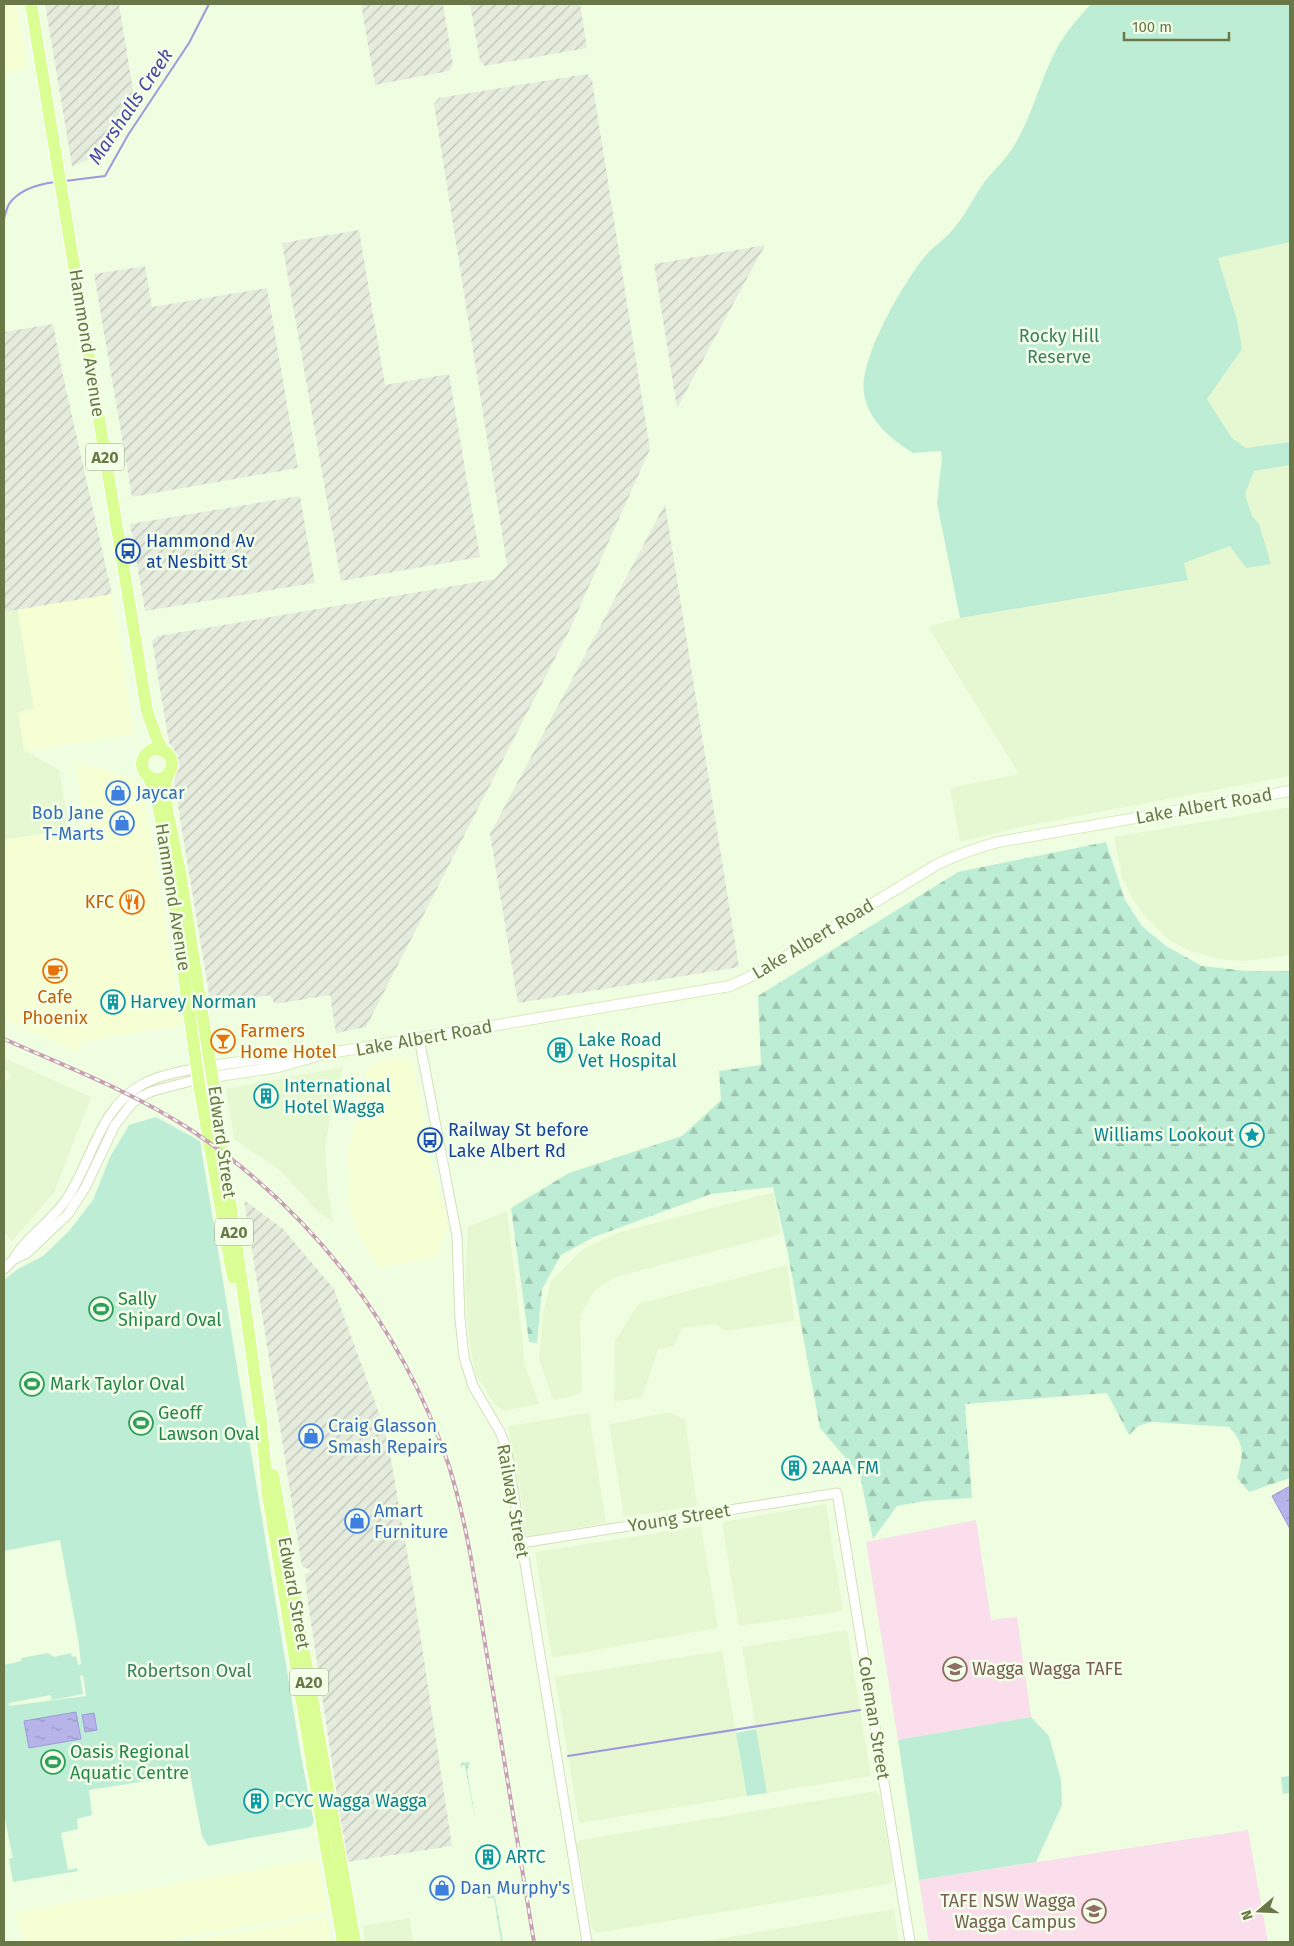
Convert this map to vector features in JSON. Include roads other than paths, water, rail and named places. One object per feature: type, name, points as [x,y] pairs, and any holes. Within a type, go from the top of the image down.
[{"type":"highway","name":"Hammond Avenue","points":[[31,4],[148,711],[156,739],[163,750]]},
{"type":"highway","name":"Hammond Avenue","points":[[147,753],[148,711]]},
{"type":"highway","points":[[147,753],[155,749],[163,750]]},
{"type":"highway","name":"A20","points":[[163,750],[172,764],[168,774]]},
{"type":"highway","name":"A20","points":[[147,753],[143,758],[142,766],[148,776]]},
{"type":"highway","name":"Hammond Avenue","points":[[168,774],[165,785],[167,810],[180,872],[205,1072]]},
{"type":"highway","points":[[148,776],[156,779],[168,774]]},
{"type":"highway","name":"Hammond Avenue","points":[[148,776],[156,794],[205,1072]]},
{"type":"highway","name":"Edward Street","points":[[205,1072],[226,1240],[256,1387],[268,1495],[331,1841],[355,1942]]},
{"type":"highway","name":"Edward Street","points":[[331,1841],[343,1942]]},
{"type":"main road","name":"Lake Albert Road","points":[[205,1072],[291,1055],[324,1054],[730,986],[760,972],[956,855],[998,842],[1290,791]]},
{"type":"street","name":"Railway Street","points":[[419,1038],[457,1236],[460,1319],[464,1357],[472,1386],[503,1439],[508,1456],[587,1942]]},
{"type":"street","points":[[4,1269],[13,1260],[28,1253],[47,1222],[72,1191],[106,1121],[119,1103],[135,1089],[153,1079],[205,1072]]},
{"type":"street","points":[[39,1236],[54,1230],[68,1214],[85,1188],[115,1125],[125,1110],[142,1096],[205,1072]]},
{"type":"street","points":[[47,1222],[54,1230]]},
{"type":"street","name":"Young Street","points":[[521,1543],[837,1493]]},
{"type":"street","name":"Coleman Street","points":[[837,1493],[910,1942]]},
{"type":"water","points":[[1290,1486],[1290,1529],[1272,1496]]},
{"type":"water","points":[[76,1712],[81,1739],[29,1748],[24,1721]]},
{"type":"water","points":[[94,1713],[97,1730],[85,1732],[82,1715]]},
{"type":"waterway","name":"Marshalls Creek","points":[[65,181],[105,176],[128,135],[189,43],[209,4]]},
{"type":"waterway","name":"Marshalls Creek","points":[[4,219],[9,204],[18,195],[36,186],[55,182]]},
{"type":"waterway","points":[[568,1756],[860,1710]]},
{"type":"railway","points":[[4,1039],[99,1081],[169,1116],[235,1162],[313,1234],[347,1275],[378,1319],[405,1364],[428,1413],[448,1463],[464,1522],[534,1942]]},
{"type":"place","name":"Hammond Av at Nesbitt St","points":[[128,551]]},
{"type":"place","name":"Jaycar","points":[[118,793]]},
{"type":"place","name":"Bob Jane T-Marts","points":[[122,823]]},
{"type":"place","name":"KFC","points":[[132,902]]},
{"type":"place","name":"Cafe Phoenix","points":[[55,971]]},
{"type":"place","name":"Harvey Norman","points":[[113,1002]]},
{"type":"place","name":"Farmers Home Hotel","points":[[223,1041]]},
{"type":"place","name":"Lake Road Vet Hospital","points":[[560,1050]]},
{"type":"place","name":"International Hotel Wagga","points":[[266,1096]]},
{"type":"place","name":"Williams Lookout","points":[[1252,1135]]},
{"type":"place","name":"Railway St before Lake Albert Rd","points":[[430,1140]]},
{"type":"place","name":"Sally Shipard Oval","points":[[101,1309]]},
{"type":"place","name":"Mark Taylor Oval","points":[[32,1384]]},
{"type":"place","name":"Geoff Lawson Oval","points":[[141,1423]]},
{"type":"place","name":"Craig Glasson Smash Repairs","points":[[311,1436]]},
{"type":"place","name":"2AAA FM","points":[[794,1468]]},
{"type":"place","name":"Amart Furniture","points":[[357,1521]]},
{"type":"place","name":"Wagga Wagga TAFE","points":[[955,1669]]},
{"type":"place","name":"Oasis Regional Aquatic Centre","points":[[53,1762]]},
{"type":"place","name":"PCYC Wagga Wagga","points":[[256,1801]]},
{"type":"place","name":"ARTC","points":[[488,1857]]},
{"type":"place","name":"Dan Murphy's","points":[[442,1888]]},
{"type":"place","name":"TAFE NSW Wagga Wagga Campus","points":[[1094,1911]]},
{"type":"park label","name":"Rocky Hill Reserve","points":[[1059,346]]},
{"type":"park label","name":"Robertson Oval","points":[[189,1671]]}]
